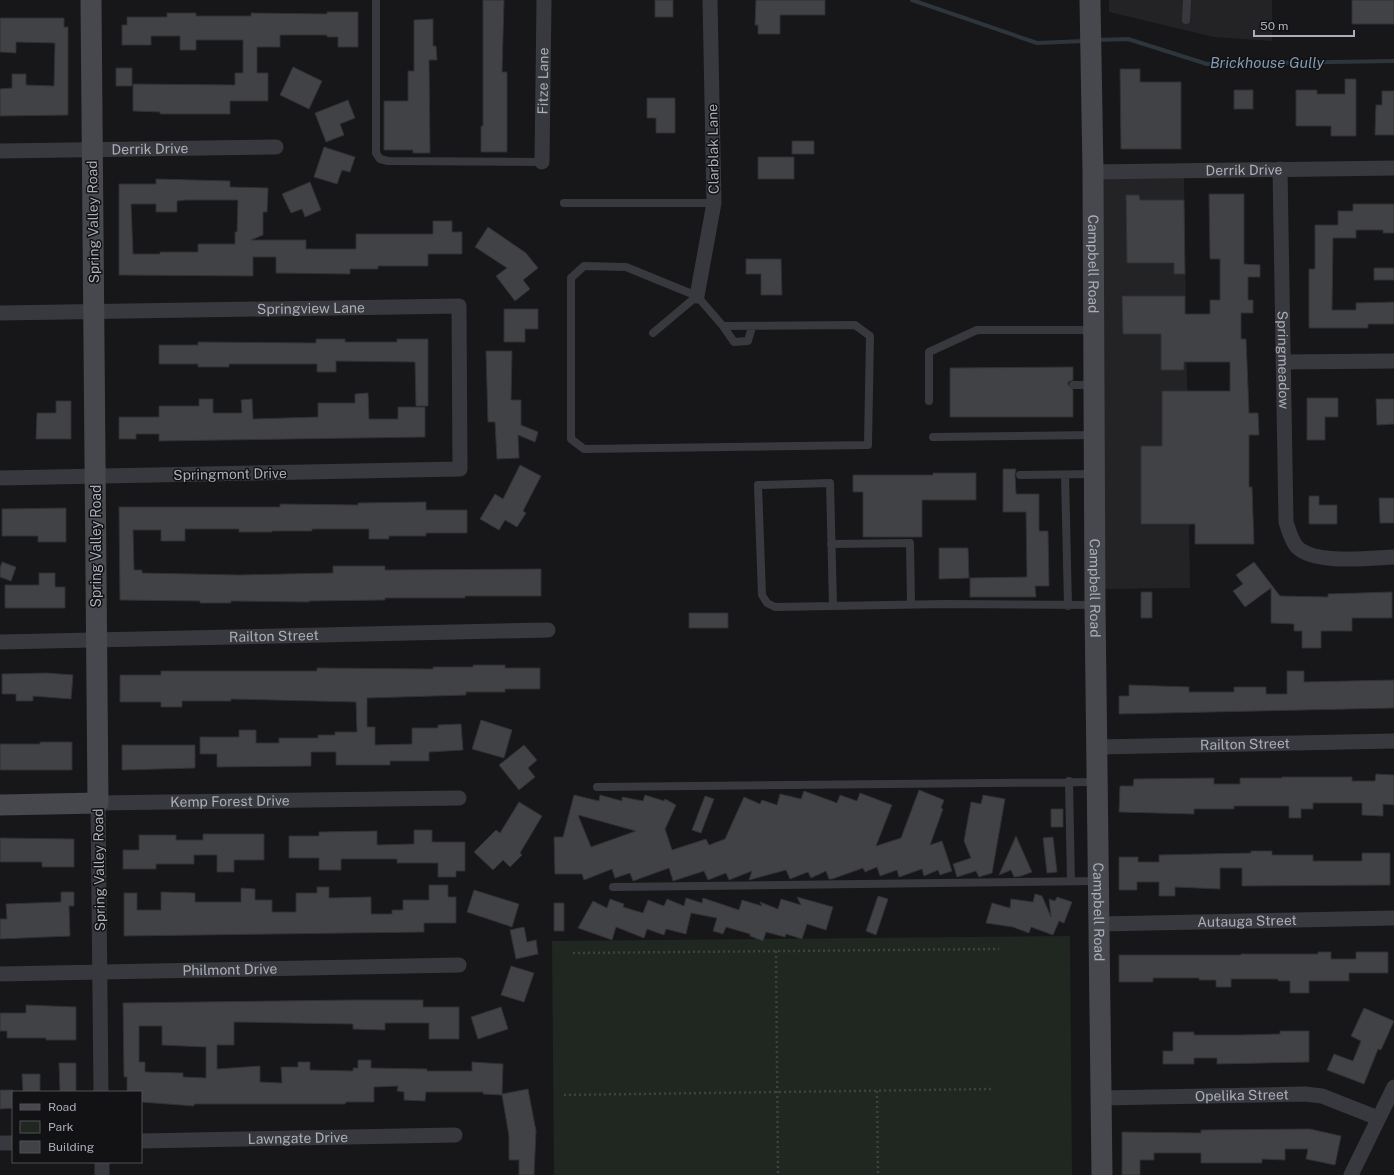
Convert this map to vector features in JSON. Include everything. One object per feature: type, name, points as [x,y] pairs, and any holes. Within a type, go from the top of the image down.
[{"type":"street","name":"Spring Valley Road","points":[[91,0],[101,1091]]},
{"type":"street","name":"Fitze Lane","points":[[542,162],[544,0]]},
{"type":"street","name":"Clarblak Lane","points":[[697,296],[714,203],[710,0]]},
{"type":"street","name":"Campbell Road","points":[[1090,0],[1096,435],[1095,605],[1102,1175]]},
{"type":"street","name":"Derrik Drive","points":[[0,151],[276,147]]},
{"type":"street","name":"Derrik Drive","points":[[1093,172],[1394,168]]},
{"type":"street","name":"Springmeadow","points":[[1280,169],[1286,522],[1290,536],[1298,548],[1307,554],[1323,558],[1394,557]]},
{"type":"street","name":"Springview Lane","points":[[0,313],[459,306],[460,469]]},
{"type":"street","points":[[1283,362],[1394,361]]},
{"type":"street","name":"Springmont Drive","points":[[0,478],[460,469]]},
{"type":"street","name":"Railton Street","points":[[0,642],[548,630]]},
{"type":"street","name":"Railton Street","points":[[1097,747],[1394,742]]},
{"type":"street","name":"Kemp Forest Drive","points":[[0,805],[460,798]]},
{"type":"street","name":"Autauga Street","points":[[1100,924],[1394,918]]},
{"type":"street","name":"Philmont Drive","points":[[0,974],[459,965]]},
{"type":"street","points":[[1351,1175],[1394,1087]]},
{"type":"street","name":"Opelika Street","points":[[1101,1098],[1305,1094],[1322,1096],[1378,1118]]},
{"type":"street","name":"Lawngate Drive","points":[[142,1141],[455,1135]]},
{"type":"street","points":[[0,1143],[12,1143]]},
{"type":"street","points":[[102,1163],[102,1175]]},
{"type":"lane","points":[[376,0],[376,152],[380,159],[388,161],[542,162]]},
{"type":"lane","points":[[1186,20],[1187,0]]},
{"type":"lane","points":[[564,203],[714,203]]},
{"type":"lane","points":[[723,326],[752,327],[855,325],[870,336],[868,444],[584,448],[571,439],[571,278],[584,266],[626,267],[697,296],[723,326],[734,342],[748,341],[752,327]]},
{"type":"lane","points":[[654,333],[697,296]]},
{"type":"lane","points":[[929,402],[929,352],[977,330],[1094,330]]},
{"type":"lane","points":[[1073,385],[1095,385]]},
{"type":"lane","points":[[933,437],[1096,435]]},
{"type":"lane","points":[[1020,475],[1096,474]]},
{"type":"lane","points":[[1065,475],[1068,606]]},
{"type":"lane","points":[[833,605],[830,483],[758,485],[762,595],[767,603],[775,607],[911,604],[1095,605]]},
{"type":"lane","points":[[831,544],[910,543],[911,604]]},
{"type":"lane","points":[[597,787],[1068,781],[1098,782]]},
{"type":"lane","points":[[1068,781],[1071,882]]},
{"type":"lane","points":[[613,888],[1098,881]]},
{"type":"path","points":[[573,953],[999,949]]},
{"type":"path","points":[[776,951],[778,1175]]},
{"type":"path","points":[[564,1095],[993,1089]]},
{"type":"path","points":[[877,1091],[878,1175]]},
{"type":"shaded area","points":[[1109,0],[1272,0],[1272,41],[1214,37],[1109,12]]},
{"type":"shaded area","points":[[1184,178],[1190,588],[1105,589],[1100,179]]},
{"type":"green space","points":[[1070,936],[1072,1175],[554,1175],[552,941]]},
{"type":"building","points":[[483,0],[504,0],[502,72],[507,72],[507,152],[481,152],[481,126],[483,126]]},
{"type":"building","points":[[655,0],[673,0],[673,17],[655,17]]},
{"type":"building","points":[[756,0],[825,0],[825,15],[780,15],[780,34],[758,34],[758,25],[755,25]]},
{"type":"building","points":[[1352,0],[1394,0],[1394,24],[1352,24]]},
{"type":"building","points":[[327,12],[358,12],[358,47],[338,47],[338,37],[327,37],[327,35],[280,35],[280,47],[257,47],[257,73],[268,73],[268,101],[230,101],[230,114],[160,114],[160,112],[133,111],[133,84],[235,85],[235,73],[243,73],[243,40],[196,40],[196,50],[180,50],[180,36],[151,36],[151,45],[122,45],[122,25],[127,25],[127,17],[167,17],[167,13],[196,13],[196,16],[251,16],[251,13],[327,14]]},
{"type":"building","points":[[0,18],[64,18],[64,27],[68,27],[68,115],[0,116],[0,89],[12,88],[12,74],[26,74],[26,85],[54,86],[55,43],[16,42],[16,53],[0,52]]},
{"type":"building","points":[[433,19],[433,46],[436,46],[437,60],[429,60],[430,153],[413,153],[413,150],[384,150],[384,101],[408,101],[408,71],[414,71],[414,20]]},
{"type":"building","points":[[293,67],[322,81],[309,109],[280,95]]},
{"type":"building","points":[[116,68],[132,68],[132,86],[116,86]]},
{"type":"building","points":[[1120,69],[1140,69],[1140,82],[1181,82],[1181,149],[1121,149]]},
{"type":"building","points":[[1345,79],[1356,79],[1356,136],[1331,136],[1331,126],[1296,126],[1296,90],[1317,90],[1317,94],[1345,94]]},
{"type":"building","points":[[1234,90],[1253,90],[1253,109],[1234,109]]},
{"type":"building","points":[[1382,91],[1394,91],[1394,135],[1375,135],[1376,105],[1382,105]]},
{"type":"building","points":[[647,98],[675,98],[675,133],[656,133],[656,118],[647,118]]},
{"type":"building","points":[[348,100],[355,118],[340,124],[344,135],[326,142],[315,113]]},
{"type":"building","points":[[792,141],[814,141],[814,154],[792,154]]},
{"type":"building","points":[[324,147],[355,157],[350,172],[342,170],[337,184],[314,177]]},
{"type":"building","points":[[758,157],[794,157],[794,179],[758,179]]},
{"type":"building","points":[[156,179],[230,181],[230,187],[268,188],[267,212],[263,212],[263,235],[251,240],[306,240],[306,249],[356,249],[356,234],[433,234],[433,221],[452,221],[452,232],[462,232],[462,254],[428,254],[428,266],[378,266],[378,269],[350,269],[350,274],[276,273],[276,257],[253,257],[253,276],[119,275],[119,184],[156,184]],"holes":[[[238,200],[235,244],[198,244],[198,252],[133,254],[131,204],[156,204],[156,212],[177,212],[177,201]]]},
{"type":"building","points":[[310,182],[321,210],[305,217],[302,209],[291,213],[282,194]]},
{"type":"building","points":[[1209,194],[1244,194],[1244,264],[1260,265],[1260,277],[1248,277],[1248,300],[1253,300],[1253,313],[1241,313],[1241,339],[1246,339],[1249,413],[1258,413],[1259,435],[1249,435],[1249,487],[1252,487],[1254,544],[1195,544],[1195,524],[1141,524],[1141,446],[1162,446],[1162,391],[1230,391],[1230,362],[1184,362],[1184,370],[1161,370],[1161,334],[1123,334],[1122,296],[1185,296],[1185,314],[1210,314],[1210,300],[1220,300],[1220,259],[1210,259]]},
{"type":"building","points":[[1126,195],[1139,195],[1140,200],[1184,200],[1185,274],[1174,274],[1174,263],[1127,263]]},
{"type":"building","points":[[1353,204],[1394,204],[1394,233],[1383,233],[1383,230],[1356,230],[1356,238],[1333,238],[1332,310],[1356,310],[1356,303],[1394,302],[1394,324],[1368,324],[1368,328],[1309,328],[1309,269],[1315,269],[1315,225],[1338,225],[1338,211],[1353,211]]},
{"type":"building","points":[[488,227],[526,253],[538,268],[523,280],[530,289],[515,301],[496,276],[507,268],[475,247]]},
{"type":"building","points":[[746,259],[781,259],[782,295],[761,295],[761,274],[746,274]]},
{"type":"building","points":[[1374,268],[1394,268],[1394,280],[1374,280]]},
{"type":"building","points":[[504,309],[538,309],[538,329],[525,329],[525,342],[504,342]]},
{"type":"building","points":[[316,339],[345,339],[345,342],[397,342],[397,339],[428,339],[428,406],[416,406],[415,362],[336,361],[336,372],[317,372],[317,364],[229,364],[229,367],[198,367],[198,364],[159,364],[159,345],[198,345],[198,342],[316,343]]},
{"type":"building","points":[[486,351],[512,351],[511,400],[521,400],[521,425],[538,432],[535,442],[518,435],[519,458],[497,459],[495,422],[488,422]]},
{"type":"building","points":[[1073,367],[1073,380],[1068,382],[1068,385],[1073,390],[1073,417],[950,417],[950,368]]},
{"type":"building","points":[[368,393],[369,419],[398,419],[398,407],[425,407],[425,437],[159,441],[159,434],[136,434],[136,439],[119,439],[119,417],[159,417],[159,406],[199,406],[199,399],[213,399],[213,413],[242,413],[241,400],[252,399],[253,419],[318,417],[318,403],[355,403],[355,394]]},
{"type":"building","points":[[1307,398],[1338,398],[1338,417],[1325,417],[1325,440],[1307,440]]},
{"type":"building","points":[[1376,399],[1394,399],[1394,424],[1377,425]]},
{"type":"building","points":[[56,401],[71,401],[71,439],[36,439],[37,413],[56,413]]},
{"type":"building","points":[[520,465],[541,476],[523,511],[526,513],[517,527],[505,520],[499,530],[480,519],[495,494],[503,499]]},
{"type":"building","points":[[1003,469],[1016,469],[1016,494],[1039,494],[1039,531],[1048,531],[1049,586],[1035,586],[1036,597],[970,597],[970,578],[1027,577],[1026,512],[1003,512]]},
{"type":"building","points":[[933,473],[976,473],[976,500],[922,500],[922,537],[863,537],[863,492],[853,492],[853,475],[933,475]]},
{"type":"building","points":[[1309,496],[1319,496],[1319,505],[1337,505],[1337,524],[1309,524]]},
{"type":"building","points":[[1379,498],[1394,498],[1394,523],[1380,523]]},
{"type":"building","points":[[426,502],[426,510],[467,510],[467,533],[426,533],[426,536],[389,536],[389,539],[369,539],[369,529],[312,529],[312,531],[239,532],[239,529],[185,529],[185,541],[161,541],[161,530],[133,530],[134,570],[142,570],[142,573],[239,575],[333,573],[333,566],[385,566],[385,570],[541,569],[541,596],[385,598],[385,600],[309,602],[231,601],[231,603],[120,600],[119,507],[280,507],[280,504],[358,505],[358,503]]},
{"type":"building","points":[[66,508],[66,542],[38,542],[38,536],[2,536],[2,509]]},
{"type":"building","points":[[939,548],[968,548],[969,578],[939,579]]},
{"type":"building","points":[[2,562],[16,567],[11,581],[0,577]]},
{"type":"building","points":[[1254,562],[1280,596],[1328,597],[1328,594],[1392,592],[1392,618],[1352,618],[1352,631],[1321,631],[1321,648],[1302,648],[1302,631],[1294,631],[1294,624],[1271,623],[1271,588],[1245,607],[1233,591],[1243,584],[1236,575]]},
{"type":"building","points":[[39,573],[55,573],[55,587],[65,587],[65,608],[5,608],[5,585],[39,585]]},
{"type":"building","points":[[1141,592],[1152,592],[1152,618],[1141,618]]},
{"type":"building","points":[[689,613],[728,613],[728,628],[689,628]]},
{"type":"building","points":[[473,665],[505,665],[505,668],[540,668],[540,689],[505,689],[505,692],[466,692],[466,695],[367,698],[367,727],[375,727],[375,745],[412,744],[412,728],[438,728],[438,725],[461,724],[463,750],[429,752],[429,761],[390,761],[390,765],[336,765],[336,752],[311,752],[311,766],[217,767],[217,754],[200,754],[200,737],[239,737],[239,730],[256,730],[256,743],[279,743],[279,738],[318,738],[318,735],[335,735],[335,732],[357,732],[356,702],[231,699],[231,701],[182,701],[182,707],[161,707],[161,702],[120,702],[120,675],[161,675],[161,671],[317,671],[317,668],[433,669],[433,667],[473,667]]},
{"type":"building","points":[[1287,671],[1304,671],[1304,682],[1394,680],[1394,708],[1119,714],[1119,696],[1129,696],[1129,685],[1189,687],[1189,692],[1234,692],[1234,687],[1266,687],[1266,694],[1287,694]]},
{"type":"building","points":[[47,673],[73,675],[71,699],[33,696],[33,701],[16,701],[16,694],[2,694],[2,674]]},
{"type":"building","points":[[481,720],[512,730],[504,758],[472,749]]},
{"type":"building","points":[[40,742],[72,742],[72,770],[0,770],[0,744],[40,744]]},
{"type":"building","points":[[122,745],[195,745],[195,768],[122,770]]},
{"type":"building","points":[[524,745],[537,760],[528,768],[535,777],[519,790],[499,765]]},
{"type":"building","points":[[1376,774],[1394,775],[1394,805],[1383,804],[1383,816],[1362,815],[1362,803],[1313,803],[1313,809],[1301,809],[1301,818],[1289,818],[1289,806],[1234,806],[1234,809],[1194,809],[1194,814],[1119,812],[1120,786],[1133,786],[1134,779],[1214,778],[1214,784],[1240,784],[1240,778],[1282,777],[1352,777],[1352,781],[1375,781]]},
{"type":"building","points":[[919,790],[944,800],[941,808],[943,809],[930,845],[942,841],[952,871],[940,875],[938,870],[924,876],[922,869],[899,877],[897,870],[880,876],[877,867],[865,872],[863,868],[832,879],[829,879],[826,871],[811,878],[808,872],[790,879],[786,870],[749,880],[752,871],[729,880],[726,873],[708,880],[704,871],[673,881],[669,868],[633,881],[630,873],[615,878],[612,869],[584,880],[582,874],[555,874],[554,837],[563,837],[574,795],[599,801],[600,795],[622,801],[622,797],[643,801],[645,795],[664,801],[665,799],[676,805],[665,829],[672,850],[706,839],[709,845],[725,839],[744,797],[760,804],[762,800],[777,805],[780,794],[801,799],[804,791],[837,803],[840,795],[857,801],[860,793],[892,805],[876,846],[901,838]],"holes":[[[578,815],[636,831],[591,847]]]},
{"type":"building","points":[[983,795],[1005,799],[992,873],[979,877],[976,871],[957,877],[953,864],[971,858],[964,841],[971,802],[981,804]]},
{"type":"building","points":[[705,796],[714,799],[701,833],[692,830]]},
{"type":"building","points":[[519,802],[542,816],[520,853],[522,855],[510,867],[503,860],[493,870],[474,852],[496,830],[500,833]]},
{"type":"building","points":[[1051,809],[1063,809],[1063,827],[1051,827]]},
{"type":"building","points":[[414,830],[432,830],[432,842],[465,842],[465,871],[456,871],[456,877],[438,877],[438,863],[397,863],[397,859],[341,859],[341,870],[319,870],[319,858],[289,858],[289,836],[319,836],[319,832],[377,831],[377,845],[414,844]]},
{"type":"building","points":[[203,834],[264,834],[264,860],[234,860],[234,872],[217,872],[217,855],[194,855],[194,864],[156,864],[156,869],[123,869],[123,850],[139,850],[139,835],[176,835],[176,840],[203,840]]},
{"type":"building","points":[[1016,836],[1032,872],[1014,877],[1011,870],[999,875]]},
{"type":"building","points":[[1053,837],[1057,872],[1047,873],[1043,838]]},
{"type":"building","points":[[0,838],[74,839],[74,867],[42,867],[42,862],[0,862]]},
{"type":"building","points":[[1251,851],[1272,851],[1272,855],[1313,855],[1313,861],[1362,861],[1362,853],[1390,853],[1390,885],[1242,886],[1242,868],[1220,868],[1220,889],[1175,887],[1175,896],[1159,896],[1159,882],[1137,882],[1137,890],[1119,890],[1119,857],[1138,857],[1138,862],[1159,862],[1159,855],[1251,853]]},
{"type":"building","points":[[429,885],[448,885],[448,897],[456,897],[456,923],[424,923],[424,932],[124,936],[124,893],[137,893],[137,910],[161,910],[161,892],[195,893],[195,902],[241,902],[241,888],[255,889],[255,900],[272,900],[272,912],[296,912],[296,893],[317,893],[317,887],[329,887],[329,898],[371,897],[371,914],[392,914],[392,910],[403,910],[403,900],[429,900]]},
{"type":"building","points":[[474,890],[519,904],[512,927],[467,912]]},
{"type":"building","points":[[61,892],[74,892],[74,906],[69,906],[70,936],[0,939],[0,919],[7,919],[6,904],[61,902]]},
{"type":"building","points":[[1035,894],[1042,896],[1051,917],[1049,899],[1055,901],[1057,897],[1072,902],[1064,923],[1059,921],[1053,935],[1031,927],[1029,933],[1013,927],[986,923],[992,903],[1010,908],[1011,899],[1033,902]]},
{"type":"building","points":[[878,896],[888,899],[876,935],[866,931]]},
{"type":"building","points":[[797,897],[833,907],[826,930],[807,924],[802,939],[786,934],[785,937],[766,932],[763,941],[750,936],[750,934],[726,927],[723,934],[713,931],[717,918],[691,913],[686,934],[666,929],[664,935],[647,929],[644,938],[616,927],[612,940],[578,928],[593,901],[607,908],[610,899],[624,904],[623,907],[643,913],[648,900],[664,906],[667,899],[684,906],[686,898],[702,903],[703,898],[739,910],[742,900],[762,906],[760,902],[778,909],[781,899],[801,905]]},
{"type":"building","points":[[554,903],[564,903],[564,931],[554,931]]},
{"type":"building","points":[[524,927],[527,942],[536,940],[538,954],[516,959],[510,930]]},
{"type":"building","points":[[1318,952],[1331,952],[1331,959],[1356,959],[1356,952],[1388,952],[1388,973],[1349,973],[1349,981],[1309,981],[1309,993],[1290,993],[1290,981],[1278,981],[1278,979],[1231,979],[1231,987],[1216,987],[1216,980],[1199,980],[1199,978],[1153,978],[1153,982],[1119,982],[1119,955],[1318,954]]},
{"type":"building","points":[[511,966],[534,973],[524,1002],[501,995]]},
{"type":"building","points":[[423,1000],[423,1007],[459,1007],[459,1039],[429,1039],[429,1023],[385,1023],[385,1030],[353,1029],[353,1024],[234,1022],[234,1045],[217,1045],[217,1069],[260,1066],[260,1082],[282,1083],[281,1067],[298,1067],[298,1062],[310,1062],[310,1070],[353,1071],[353,1068],[358,1068],[358,1060],[371,1060],[371,1068],[427,1069],[427,1071],[472,1071],[472,1062],[503,1064],[502,1094],[528,1089],[536,1131],[534,1175],[519,1175],[519,1160],[509,1160],[509,1136],[502,1095],[483,1094],[483,1092],[426,1092],[425,1101],[404,1100],[404,1092],[397,1091],[398,1086],[374,1087],[374,1102],[346,1102],[345,1104],[194,1104],[194,1106],[142,1102],[142,1091],[127,1091],[127,1077],[124,1077],[123,1003]],"holes":[[[139,1026],[162,1026],[162,1045],[206,1047],[206,1078],[183,1077],[183,1073],[145,1072],[145,1062],[139,1062]]]},
{"type":"building","points":[[26,1005],[76,1007],[76,1040],[7,1038],[7,1031],[0,1031],[0,1013],[26,1013]]},
{"type":"building","points":[[501,1007],[508,1029],[478,1039],[471,1017]]},
{"type":"building","points":[[1364,1008],[1394,1021],[1381,1050],[1378,1049],[1364,1084],[1327,1070],[1334,1054],[1353,1061],[1361,1041],[1351,1036]]},
{"type":"building","points":[[1280,1031],[1309,1031],[1309,1062],[1217,1064],[1217,1058],[1194,1058],[1194,1064],[1163,1064],[1163,1051],[1173,1051],[1173,1032],[1194,1032],[1194,1035],[1240,1035],[1280,1034]]},
{"type":"building","points":[[59,1063],[76,1063],[76,1091],[60,1091]]},
{"type":"building","points":[[22,1074],[40,1074],[40,1091],[23,1091]]},
{"type":"building","points":[[0,1090],[13,1090],[12,1108],[0,1109]]},
{"type":"building","points":[[1310,1129],[1341,1136],[1335,1165],[1306,1159],[1308,1149],[1285,1149],[1285,1160],[1262,1159],[1262,1163],[1201,1163],[1201,1153],[1154,1153],[1154,1160],[1140,1160],[1140,1175],[1122,1175],[1122,1132],[1201,1133],[1201,1130]]},
{"type":"waterway","name":"Brickhouse Gully","points":[[912,0],[1037,43],[1084,41]]},
{"type":"waterway","name":"Brickhouse Gully","points":[[1097,40],[1128,39],[1207,64],[1394,61]]}]
